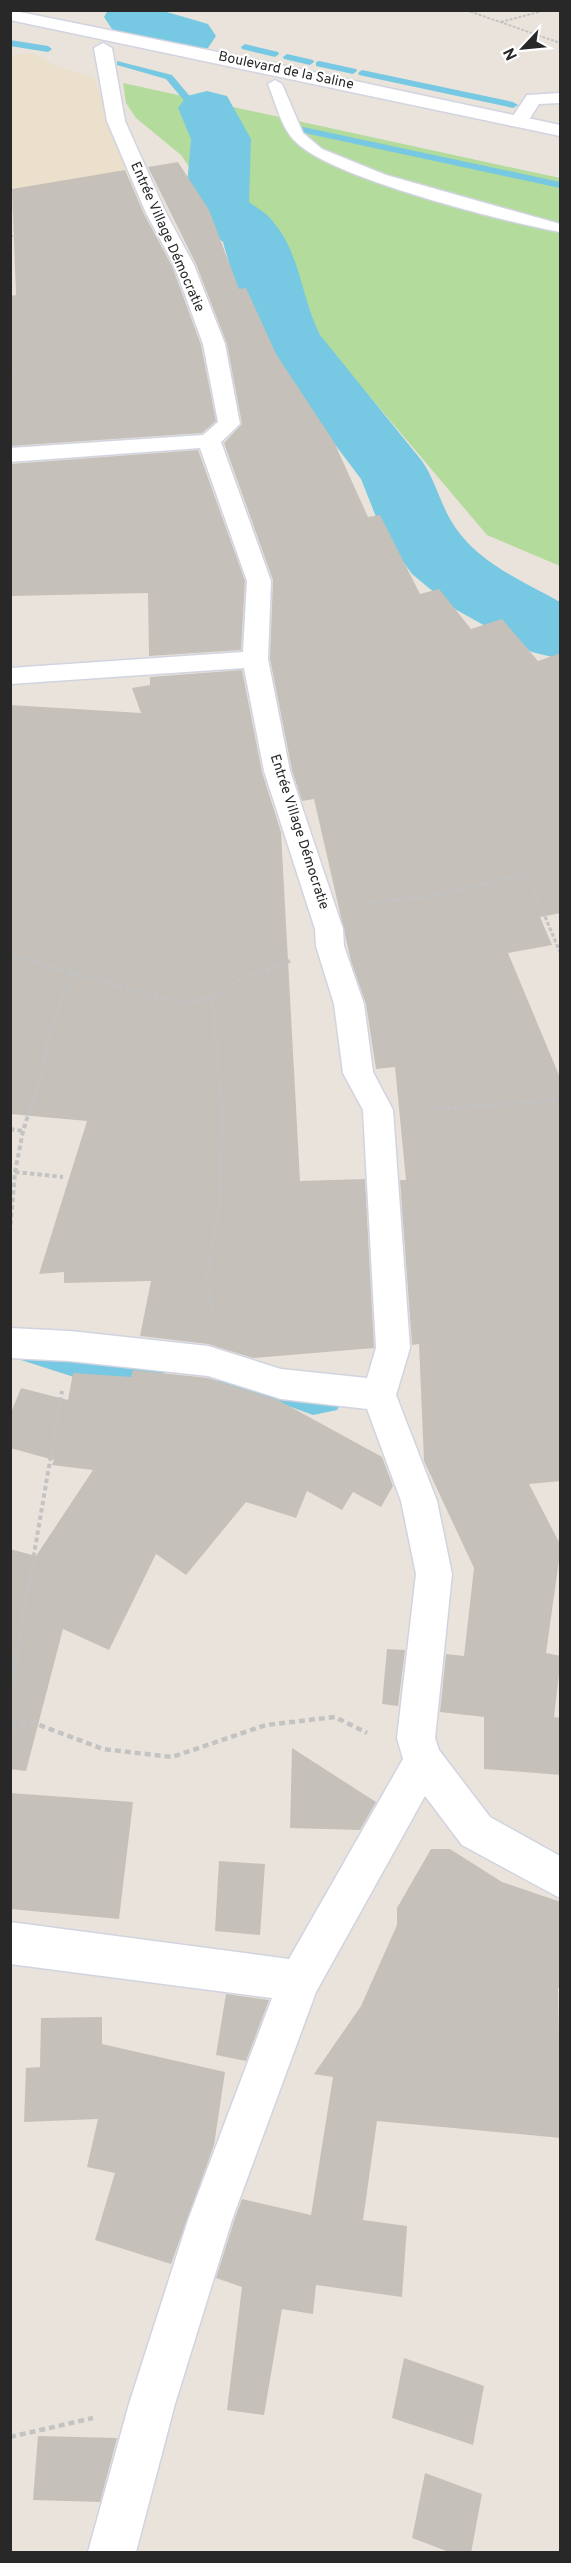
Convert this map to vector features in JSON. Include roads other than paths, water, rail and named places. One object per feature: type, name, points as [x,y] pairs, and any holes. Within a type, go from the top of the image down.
[{"type":"street","name":"Boulevard de la Saline","points":[[10,15],[111,46],[237,76],[561,142]]},
{"type":"street","name":"Boulevard de la Saline","points":[[10,30],[111,46],[257,64],[561,131]]},
{"type":"street","name":"Entrée Village Démocratie","points":[[111,46],[116,121],[156,213],[183,265],[214,344],[229,424],[209,441],[260,581],[255,659],[277,771],[324,909],[330,946],[349,1004],[358,1073],[378,1110],[393,1348],[379,1395]]},
{"type":"street","points":[[518,122],[533,99],[561,98]]},
{"type":"street","points":[[10,455],[209,441]]},
{"type":"street","points":[[10,676],[255,659]]},
{"type":"street","points":[[10,1344],[70,1346],[208,1361],[281,1384],[379,1395],[419,1501],[434,1574],[416,1738],[423,1761],[476,1831],[561,1878]]},
{"type":"street","points":[[112,2553],[152,2404],[210,2220],[299,1982],[423,1761]]},
{"type":"street","points":[[10,1943],[299,1982]]},
{"type":"lane","points":[[275,84],[300,139],[317,153],[352,169],[561,228]]},
{"type":"waterway","points":[[131,17],[150,27],[189,36]]},
{"type":"waterway","points":[[10,43],[48,49]]},
{"type":"waterway","points":[[245,47],[275,54]]},
{"type":"waterway","points":[[287,57],[310,62]]},
{"type":"waterway","points":[[120,63],[169,77],[221,139]]},
{"type":"waterway","points":[[319,64],[353,71]]},
{"type":"waterway","points":[[362,73],[513,105]]},
{"type":"waterway","points":[[207,108],[221,139],[217,186],[219,208],[251,234],[277,315],[290,341],[396,476],[419,532],[439,557],[480,591],[560,634]]},
{"type":"waterway","points":[[555,116],[560,117]]},
{"type":"waterway","points":[[303,130],[560,185]]},
{"type":"waterway","points":[[24,1354],[74,1369],[113,1368],[155,1373]]},
{"type":"waterway","points":[[224,1384],[280,1395],[313,1407],[331,1405]]}]
